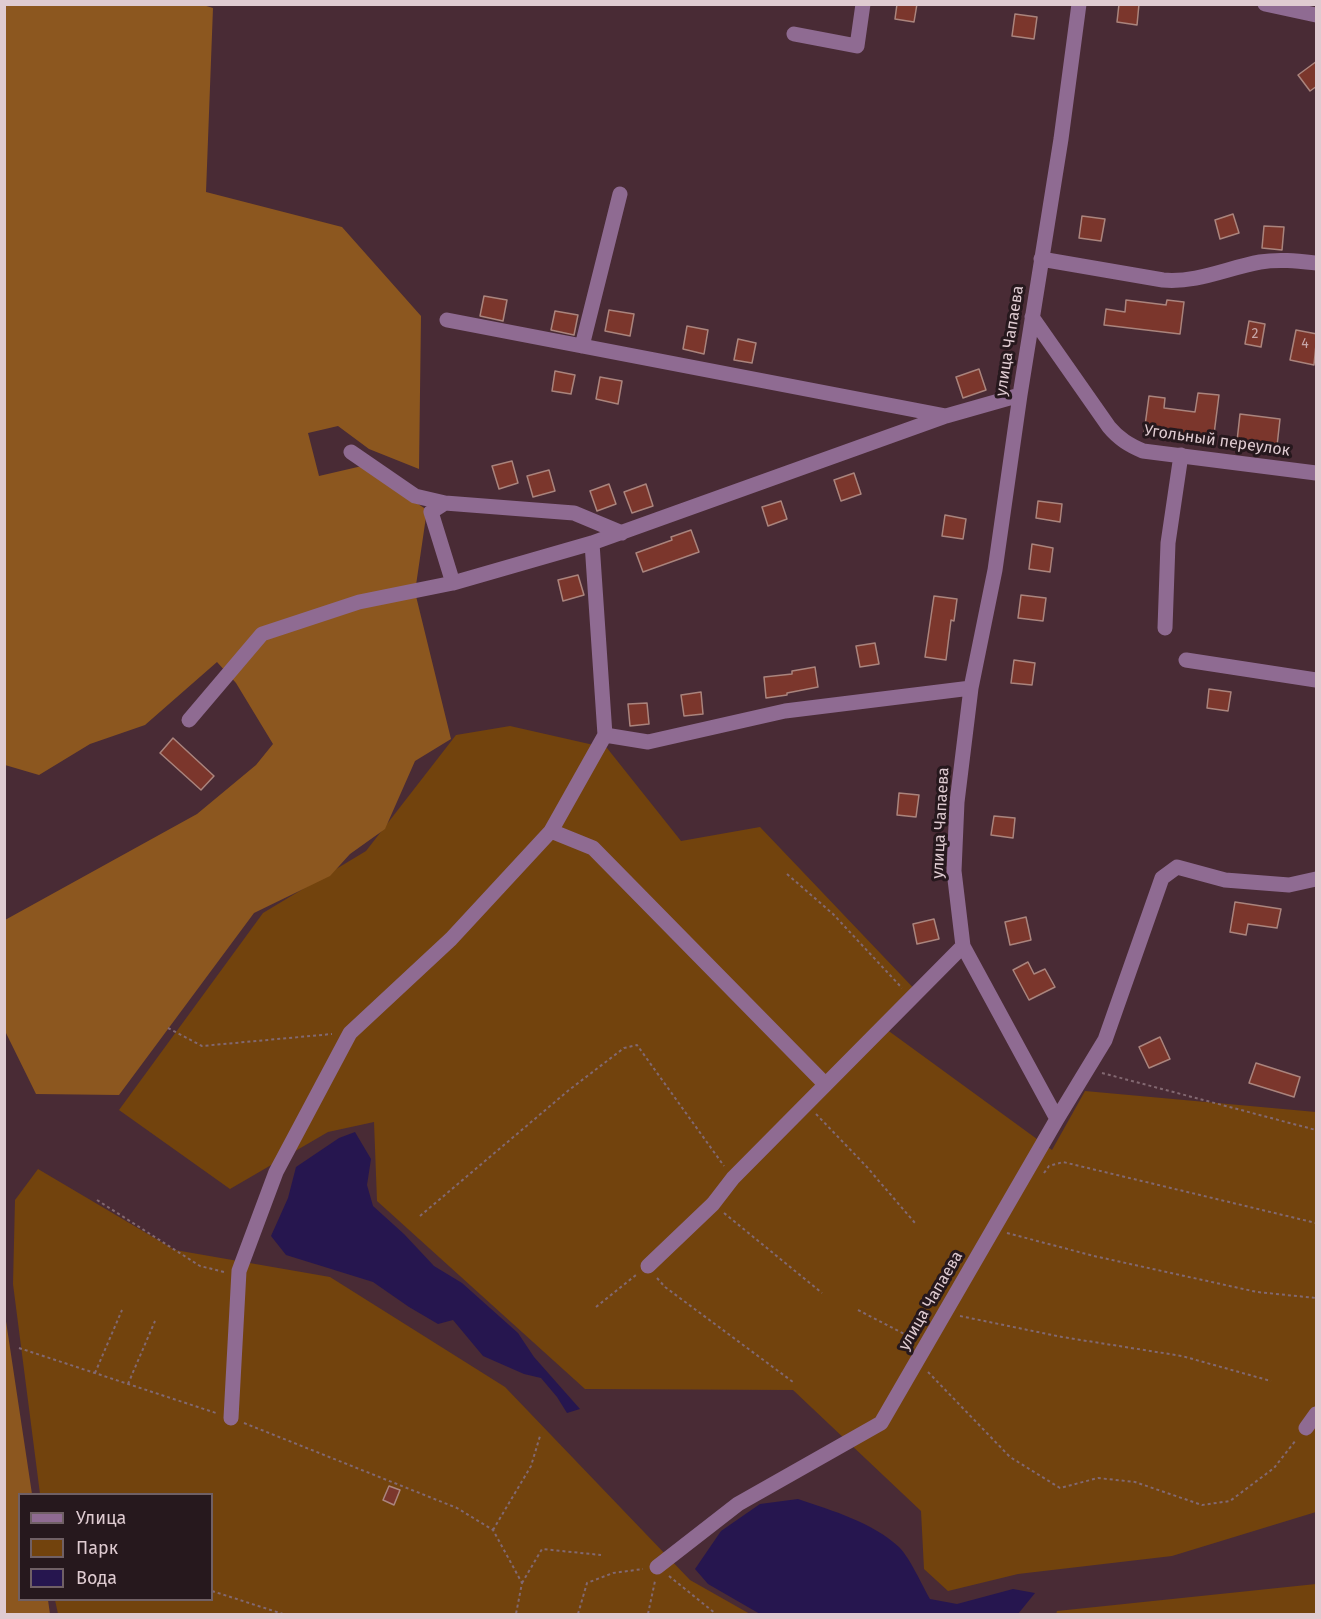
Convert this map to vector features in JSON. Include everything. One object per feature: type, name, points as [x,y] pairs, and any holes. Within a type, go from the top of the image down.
[{"type":"street","points":[[794,34],[857,46],[863,4]]},
{"type":"street","name":"улица Чапаева","points":[[657,1567],[738,1504],[881,1423],[1057,1119],[963,946],[954,871],[957,802],[971,688],[995,570],[1061,138],[1079,4]]},
{"type":"street","points":[[1265,4],[1317,15]]},
{"type":"street","points":[[582,346],[620,194]]},
{"type":"street","points":[[1041,259],[1163,280],[1201,278],[1269,261],[1289,260],[1317,263]]},
{"type":"street","name":"Угольный переулок","points":[[1032,317],[1116,435],[1133,447],[1143,451],[1317,473]]},
{"type":"street","points":[[447,320],[946,416]]},
{"type":"street","points":[[189,720],[262,634],[358,603],[453,583],[592,543],[946,416],[1020,395]]},
{"type":"street","points":[[351,452],[415,496],[445,502],[574,513],[622,533]]},
{"type":"street","points":[[1165,628],[1168,543],[1181,455]]},
{"type":"street","points":[[445,502],[431,512],[453,583]]},
{"type":"street","points":[[231,1418],[239,1275],[276,1172],[350,1033],[451,939],[551,831],[605,735],[592,543]]},
{"type":"street","points":[[1185,660],[1317,680]]},
{"type":"street","points":[[605,735],[648,742],[785,711],[971,688]]},
{"type":"street","points":[[551,831],[593,848],[825,1084]]},
{"type":"street","points":[[1057,1119],[1105,1040],[1162,878],[1177,867],[1225,880],[1289,885],[1317,879]]},
{"type":"street","points":[[648,1266],[713,1204],[733,1178],[963,946]]},
{"type":"street","points":[[1306,1428],[1317,1414]]},
{"type":"path","points":[[788,874],[833,915],[911,998]]},
{"type":"path","points":[[168,1028],[202,1046],[350,1033]]},
{"type":"path","points":[[420,1216],[569,1090],[624,1048],[637,1045],[733,1178]]},
{"type":"path","points":[[1088,1069],[1317,1130]]},
{"type":"path","points":[[806,1104],[866,1166],[915,1223]]},
{"type":"path","points":[[1044,1173],[1049,1166],[1063,1162],[1317,1223]]},
{"type":"path","points":[[97,1200],[200,1266],[239,1275]]},
{"type":"path","points":[[713,1204],[822,1293]]},
{"type":"path","points":[[1007,1233],[1094,1256],[1257,1292],[1317,1298]]},
{"type":"path","points":[[596,1307],[648,1266],[665,1287],[793,1382]]},
{"type":"path","points":[[964,1309],[960,1316],[1062,1337],[1182,1356],[1271,1382]]},
{"type":"path","points":[[95,1373],[122,1310]]},
{"type":"path","points":[[858,1310],[926,1346]]},
{"type":"path","points":[[128,1384],[155,1321]]},
{"type":"path","points":[[19,1348],[231,1418],[457,1508],[494,1530],[522,1583]]},
{"type":"path","points":[[917,1361],[1010,1458],[1060,1488],[1098,1478],[1135,1482],[1202,1505],[1230,1501],[1274,1468],[1306,1428]]},
{"type":"path","points":[[494,1530],[531,1466],[540,1436]]},
{"type":"path","points":[[516,1614],[522,1583],[542,1549],[601,1555]]},
{"type":"path","points":[[578,1614],[587,1583],[613,1573],[657,1567],[716,1614]]},
{"type":"path","points":[[648,1614],[657,1567]]},
{"type":"path","points":[[213,1591],[283,1614]]},
{"type":"green space","points":[[510,726],[607,748],[681,841],[760,827],[922,997],[886,1029],[1052,1150],[1085,1091],[1316,1112],[1316,1512],[1172,1556],[1018,1574],[948,1591],[924,1569],[921,1511],[793,1390],[585,1389],[377,1201],[374,1122],[328,1132],[230,1189],[119,1110],[263,913],[366,851],[456,735]]},
{"type":"green space","points":[[38,1169],[175,1250],[330,1277],[505,1387],[690,1580],[750,1614],[58,1614],[55,1601],[213,1601],[213,1493],[40,1493],[13,1284],[15,1200]]},
{"type":"green space","points":[[1316,1584],[1316,1614],[1056,1614],[1057,1611]]},
{"type":"shaded area","points":[[5,5],[203,5],[213,8],[206,192],[342,227],[421,316],[419,469],[369,449],[338,426],[308,433],[319,476],[362,466],[427,510],[415,592],[451,739],[415,761],[385,829],[350,854],[330,876],[254,913],[119,1095],[36,1094],[5,1031],[5,920],[197,814],[256,765],[273,744],[236,683],[217,662],[145,725],[90,744],[39,775],[5,765]]},
{"type":"shaded area","points":[[4,1308],[32,1493],[18,1493],[18,1601],[48,1601],[50,1614],[5,1614]]},
{"type":"water","points":[[355,1132],[371,1159],[367,1185],[373,1206],[434,1266],[462,1283],[518,1333],[534,1357],[580,1409],[567,1413],[541,1378],[524,1374],[483,1356],[453,1320],[438,1324],[373,1282],[286,1255],[271,1236],[288,1198],[296,1167],[339,1138]]},
{"type":"water","points":[[798,1499],[852,1518],[888,1538],[907,1558],[930,1599],[957,1604],[1013,1589],[1035,1593],[1018,1614],[760,1614],[708,1584],[695,1569],[721,1531],[760,1504]]},
{"type":"building","points":[[897,4],[917,4],[914,22],[895,19]]},
{"type":"building","points":[[1119,4],[1139,4],[1137,25],[1117,22]]},
{"type":"building","points":[[1015,14],[1037,17],[1034,39],[1012,36]]},
{"type":"building","points":[[1317,61],[1317,86],[1310,91],[1298,75]]},
{"type":"building","points":[[1233,214],[1239,233],[1220,239],[1215,220]]},
{"type":"building","points":[[1082,216],[1105,219],[1101,241],[1079,238]]},
{"type":"building","points":[[1264,226],[1284,227],[1282,250],[1262,248]]},
{"type":"building","points":[[484,296],[507,300],[503,321],[480,316]]},
{"type":"building","points":[[1126,300],[1166,305],[1167,300],[1184,302],[1180,334],[1104,325],[1106,309],[1125,312]]},
{"type":"building","points":[[609,310],[634,314],[630,336],[605,331]]},
{"type":"building","points":[[555,311],[578,315],[574,335],[551,330]]},
{"type":"building","points":[[1249,321],[1265,324],[1261,347],[1245,344]]},
{"type":"building","points":[[687,326],[708,330],[704,354],[683,349]]},
{"type":"building","points":[[1296,330],[1317,334],[1314,365],[1290,360]]},
{"type":"building","points":[[738,339],[756,343],[752,363],[734,360]]},
{"type":"building","points":[[979,369],[986,390],[963,398],[956,377]]},
{"type":"building","points":[[555,371],[575,375],[571,394],[552,391]]},
{"type":"building","points":[[600,377],[622,381],[618,404],[596,399]]},
{"type":"building","points":[[1198,393],[1219,395],[1213,442],[1144,433],[1149,396],[1165,398],[1164,408],[1195,412]]},
{"type":"building","points":[[1240,414],[1280,419],[1277,446],[1237,441]]},
{"type":"building","points":[[512,461],[518,483],[499,489],[492,466]]},
{"type":"building","points":[[549,470],[555,491],[533,497],[527,476]]},
{"type":"building","points":[[854,473],[861,494],[841,501],[834,480]]},
{"type":"building","points":[[609,484],[616,504],[597,511],[590,491]]},
{"type":"building","points":[[646,484],[653,506],[632,513],[624,492]]},
{"type":"building","points":[[781,501],[787,519],[768,526],[762,507]]},
{"type":"building","points":[[1038,501],[1062,504],[1060,522],[1036,518]]},
{"type":"building","points":[[945,515],[966,519],[963,539],[942,536]]},
{"type":"building","points":[[691,530],[699,552],[643,572],[636,553],[672,540],[671,537]]},
{"type":"building","points":[[1032,544],[1053,548],[1050,572],[1029,569]]},
{"type":"building","points":[[578,575],[584,595],[563,601],[558,580]]},
{"type":"building","points":[[1021,595],[1046,598],[1043,621],[1018,618]]},
{"type":"building","points":[[934,596],[957,599],[954,621],[951,620],[946,660],[925,657]]},
{"type":"building","points":[[875,643],[879,664],[860,667],[856,646]]},
{"type":"building","points":[[1014,660],[1035,663],[1032,685],[1011,683]]},
{"type":"building","points":[[815,667],[818,687],[766,698],[764,677],[792,674],[792,671]]},
{"type":"building","points":[[1209,689],[1231,692],[1228,711],[1207,708]]},
{"type":"building","points":[[701,692],[703,714],[684,716],[681,695]]},
{"type":"building","points":[[647,703],[649,724],[630,726],[628,704]]},
{"type":"building","points":[[173,738],[214,776],[201,790],[160,753]]},
{"type":"building","points":[[899,793],[919,795],[916,817],[897,815]]},
{"type":"building","points":[[994,816],[1015,818],[1013,838],[991,835]]},
{"type":"building","points":[[1235,902],[1281,909],[1277,928],[1248,924],[1246,935],[1230,932]]},
{"type":"building","points":[[1026,917],[1031,940],[1010,945],[1005,922]]},
{"type":"building","points":[[934,919],[939,939],[917,944],[913,924]]},
{"type":"building","points":[[1028,962],[1034,974],[1045,969],[1055,987],[1029,1000],[1013,970]]},
{"type":"building","points":[[1160,1037],[1170,1059],[1149,1068],[1139,1047]]},
{"type":"building","points":[[1256,1063],[1300,1077],[1294,1097],[1249,1083]]},
{"type":"building","points":[[389,1486],[400,1490],[394,1505],[383,1500]]}]
